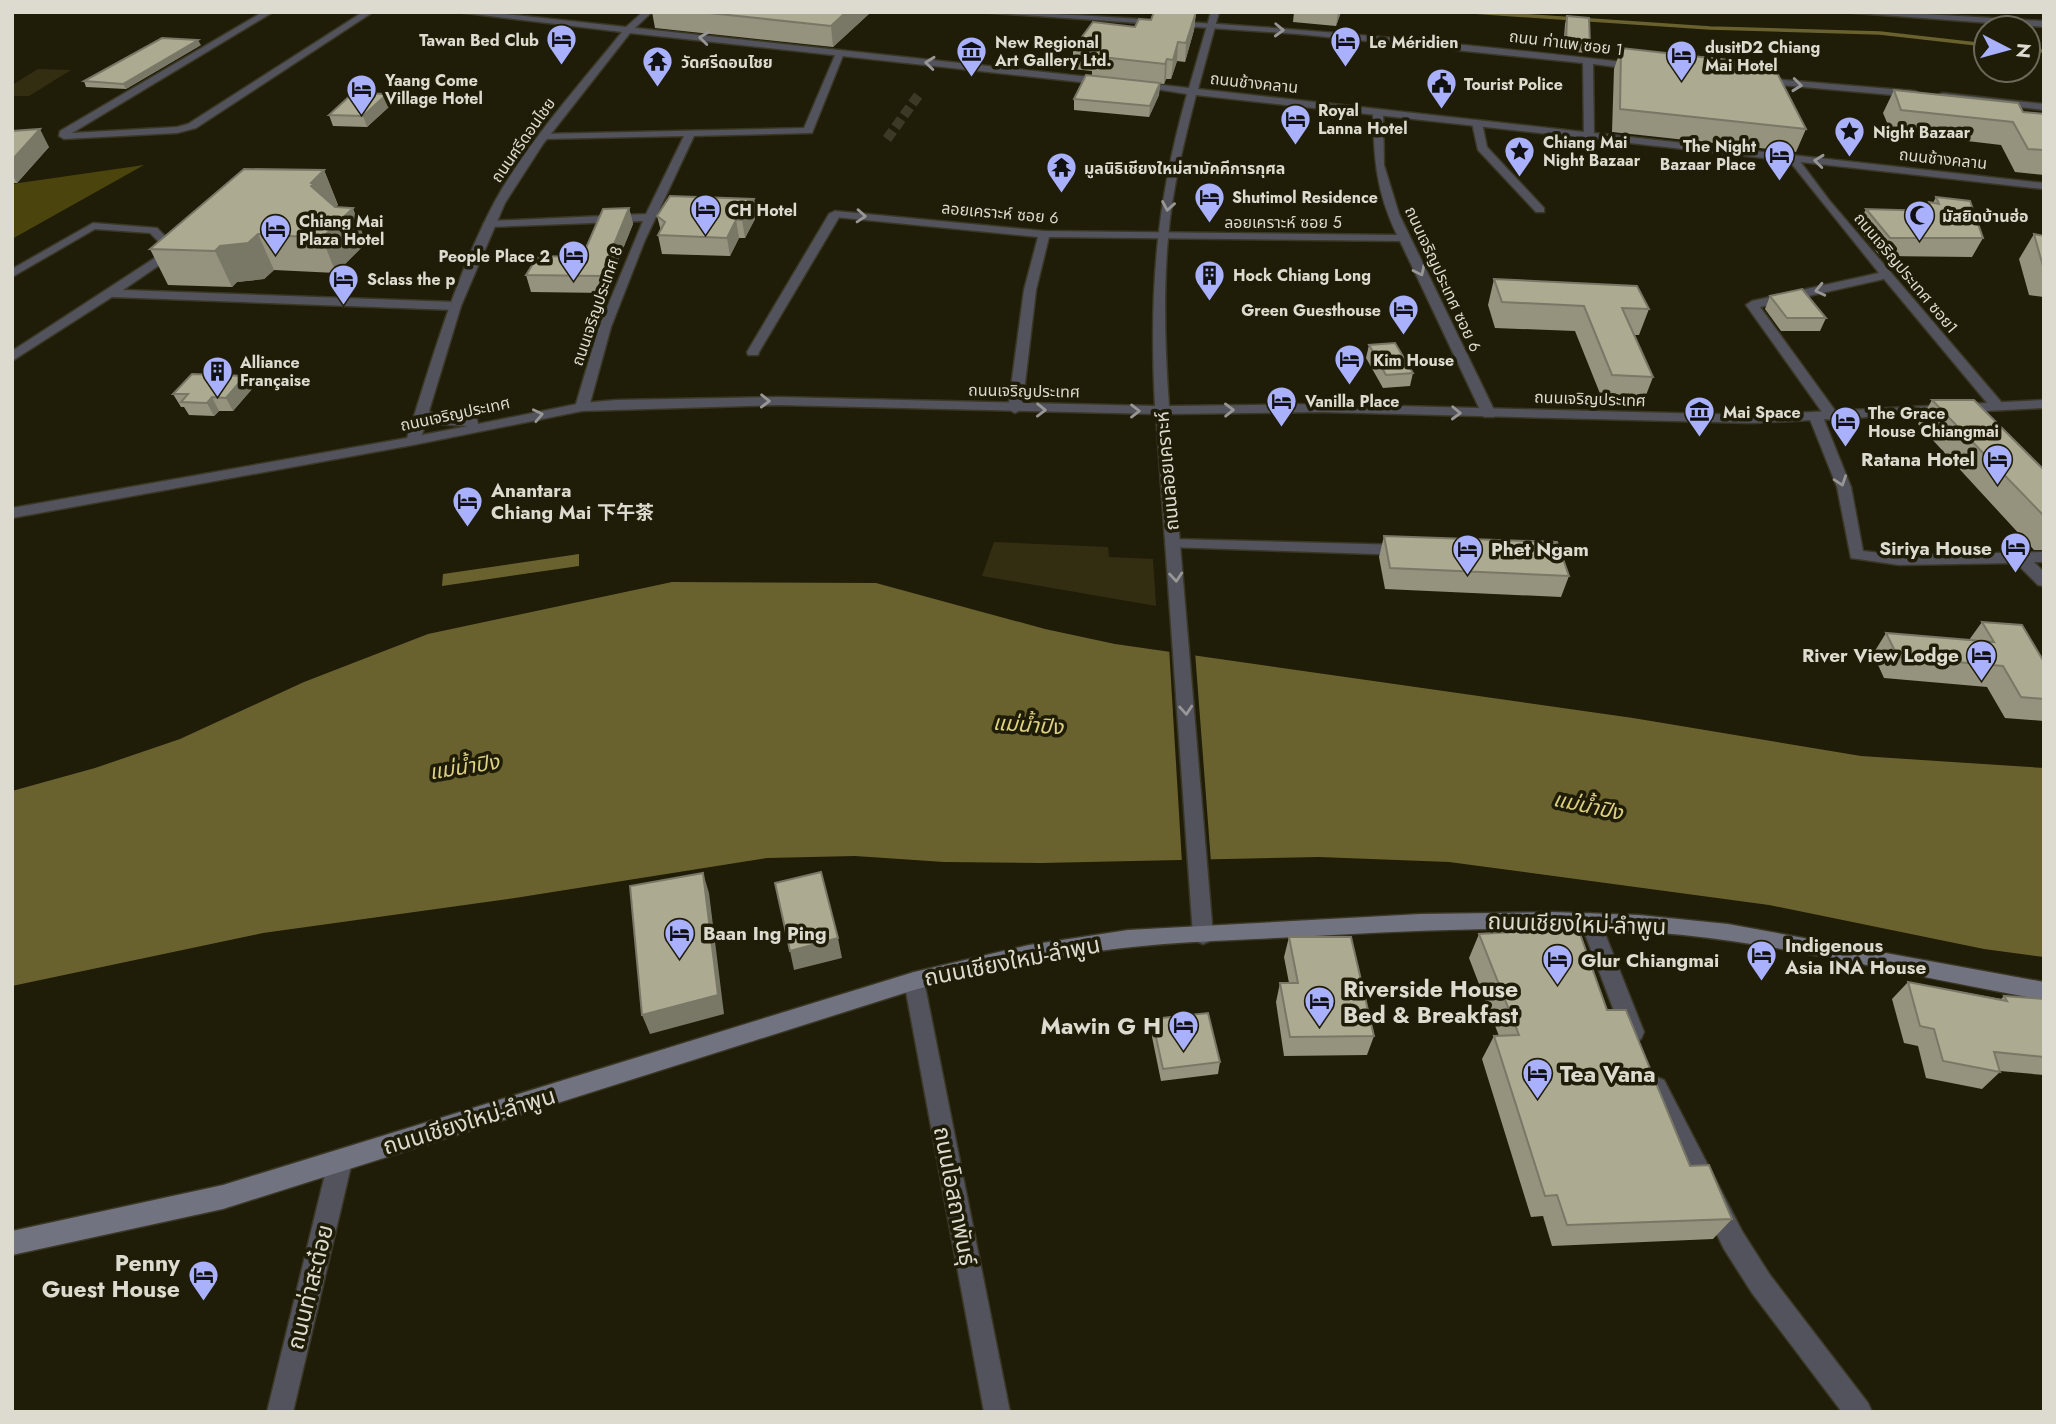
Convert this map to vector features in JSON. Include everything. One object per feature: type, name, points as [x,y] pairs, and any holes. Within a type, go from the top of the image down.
[{"type":"main road","name":"ถนนเชียงใหม่-ลำพูน","points":[[12,1242],[223,1197],[914,981],[996,960],[1100,942],[1494,919],[1590,921],[1683,927],[1794,943],[2044,991]]},
{"type":"street","points":[[269,12],[64,133],[64,136],[177,130],[192,126],[369,12]]},
{"type":"street","name":"ถนนช้างคลาน","points":[[461,12],[2044,186]]},
{"type":"street","points":[[494,12],[507,16]]},
{"type":"street","name":"ถนนศรีดอนไชย","points":[[413,441],[456,306],[489,224],[515,178],[544,136],[628,30],[648,12]]},
{"type":"street","name":"ถนน ท่าแพ ซอย 1","points":[[983,12],[1391,38],[1655,69]]},
{"type":"street","name":"ถนนลอยเคราะห์","points":[[1203,935],[1161,411],[1162,237],[1193,92],[1214,12]]},
{"type":"street","points":[[1846,12],[2044,24]]},
{"type":"street","points":[[544,136],[808,131],[839,53]]},
{"type":"street","points":[[1588,61],[1589,136]]},
{"type":"street","points":[[1754,80],[1920,94]]},
{"type":"street","points":[[1933,95],[2044,107]]},
{"type":"street","name":"ถนนเจริญประเทศ ซอย 6","points":[[1378,112],[1379,166],[1404,238],[1489,414]]},
{"type":"street","points":[[1477,123],[1482,148],[1540,210]]},
{"type":"street","name":"ถนนเจริญประเทศ 8","points":[[582,407],[605,327],[648,217],[691,133]]},
{"type":"street","name":"ถนนเจริญประเทศ ซอย1","points":[[1792,158],[1998,407]]},
{"type":"street","name":"ลอยเคราะห์ ซอย 6","points":[[754,352],[835,214],[1044,234],[1162,237]]},
{"type":"street","name":"ถนนเจริญประเทศ 8","points":[[489,224],[648,217]]},
{"type":"street","points":[[12,275],[93,226],[153,230],[174,251],[12,357]]},
{"type":"street","points":[[1015,409],[1030,290],[1044,234]]},
{"type":"street","name":"ลอยเคราะห์ ซอย 5","points":[[1162,237],[1404,238]]},
{"type":"street","points":[[1887,275],[1752,305],[1824,416],[1844,487],[1856,555],[1899,560],[2044,557]]},
{"type":"street","points":[[112,293],[456,306]]},
{"type":"street","name":"ถนนเจริญประเทศ","points":[[12,513],[413,441],[582,407],[738,400],[1015,409],[1161,411],[1322,408],[1752,419],[1962,414],[1998,407],[2044,404]]},
{"type":"street","points":[[421,412],[443,421],[502,423]]},
{"type":"street","points":[[1173,544],[1412,550]]},
{"type":"street","points":[[2020,558],[2044,582]]},
{"type":"street","points":[[1590,921],[1639,1048]]},
{"type":"street","name":"ถนนโอสถาพันธุ์","points":[[914,981],[997,1412]]},
{"type":"street","points":[[1649,1073],[1732,1240],[1761,1284],[1859,1412]]},
{"type":"street","name":"ถนนท่าสะต๋อย","points":[[279,1412],[340,1162]]},
{"type":"shaded area","points":[[38,69],[71,70],[29,96],[12,96],[12,85]]},
{"type":"shaded area","points":[[144,165],[12,239],[12,184]]},
{"type":"shaded area","points":[[994,542],[1108,547],[1109,557],[1153,559],[1156,606],[982,576]]},
{"type":"water","points":[[579,554],[579,566],[442,586],[443,574]]},
{"type":"water","name":"แม่น้ำปิง","points":[[672,582],[876,583],[1045,629],[1115,644],[1633,718],[1861,756],[2044,768],[2044,957],[1984,949],[1769,905],[1449,862],[1319,857],[1041,863],[944,862],[855,856],[767,858],[515,898],[263,933],[12,986],[12,791],[95,768],[180,739],[304,682],[428,634]]},
{"type":"pier","points":[[1169,647],[1195,652],[1211,862],[1182,863]]},
{"type":"building","points":[[700,12],[846,12],[831,26]]},
{"type":"building","points":[[1154,12],[1196,12],[1186,43],[1178,42],[1173,60],[1167,59],[1165,64],[1092,56],[1095,52],[1073,49],[1093,22],[1135,27],[1139,19],[1151,20]]},
{"type":"building","points":[[1567,16],[1589,18],[1590,44],[1566,42]]},
{"type":"building","points":[[162,38],[198,40],[123,84],[84,81]]},
{"type":"building","points":[[1621,48],[1773,65],[1806,129],[1620,109]]},
{"type":"building","points":[[1086,75],[1160,83],[1150,106],[1074,99]]},
{"type":"building","points":[[1894,90],[2018,103],[2023,112],[2044,114],[2044,150],[2028,149],[2013,122],[1901,110]]},
{"type":"building","points":[[353,93],[387,94],[363,116],[329,115]]},
{"type":"building","points":[[40,129],[12,160],[12,131]]},
{"type":"building","points":[[244,169],[324,170],[311,186],[335,207],[353,208],[322,238],[258,234],[248,243],[220,246],[215,251],[150,249]]},
{"type":"building","points":[[670,196],[754,199],[742,220],[736,220],[727,238],[658,235],[665,222],[657,216]]},
{"type":"building","points":[[1936,197],[1970,201],[1983,238],[1890,238],[1866,209],[1932,211],[1929,202],[1939,204]]},
{"type":"building","points":[[629,208],[601,276],[526,275],[538,256],[582,257],[603,209]]},
{"type":"building","points":[[2034,234],[2044,236],[2044,270]]},
{"type":"building","points":[[1494,279],[1637,286],[1649,309],[1622,308],[1653,377],[1612,375],[1584,306],[1502,302]]},
{"type":"building","points":[[1802,289],[1826,318],[1787,318],[1770,296]]},
{"type":"building","points":[[1395,343],[1413,373],[1386,375],[1369,345]]},
{"type":"building","points":[[192,374],[245,376],[226,398],[212,397],[207,403],[181,402],[188,394],[173,394]]},
{"type":"building","points":[[1932,400],[1974,400],[2044,470],[2044,516]]},
{"type":"building","points":[[1384,536],[1557,542],[1569,576],[1390,568]]},
{"type":"building","points":[[1982,622],[2022,625],[2044,662],[2044,699],[2021,697],[2003,666],[1898,657],[1886,633],[1994,642]]},
{"type":"building","points":[[821,872],[838,938],[790,951],[775,883]]},
{"type":"building","name":"Baan Ing Ping","points":[[703,873],[718,995],[642,1015],[630,886]]},
{"type":"building","points":[[1578,928],[1607,1010],[1626,1010],[1690,1166],[1709,1165],[1732,1219],[1567,1225],[1557,1195],[1545,1196],[1494,1036],[1519,1035],[1479,934]]},
{"type":"building","name":"Riverside House Bed & Breakfast","points":[[1289,937],[1351,937],[1374,1036],[1290,1037],[1280,983],[1298,983]]},
{"type":"building","points":[[1908,982],[2007,1001],[2004,996],[2044,999],[2044,1057],[1994,1052],[2000,1072],[1943,1061],[1934,1029],[1920,1026]]},
{"type":"building","name":"Mawin G H","points":[[1208,1013],[1220,1062],[1163,1069],[1152,1019]]},
{"type":"waterway","points":[[1472,12],[1710,28],[1880,33],[1972,43]]},
{"type":"tunnel","points":[[887,139],[920,93]]},
{"type":"place","name":"Tawan Bed Club","points":[[562,67]]},
{"type":"place","name":"Le Méridien","points":[[1346,69]]},
{"type":"place","name":"New Regional Art Gallery Ltd.","points":[[972,78]]},
{"type":"place","name":"dusitD2 Chiang Mai Hotel","points":[[1682,83]]},
{"type":"place","name":"วัดศรีดอนไชย","points":[[658,89]]},
{"type":"place","name":"Tourist Police","points":[[1441,111]]},
{"type":"place","name":"Yaang Come Village Hotel","points":[[362,116]]},
{"type":"place","name":"Royal Lanna Hotel","points":[[1295,146]]},
{"type":"place","name":"Night Bazaar","points":[[1850,159]]},
{"type":"place","name":"Chiang Mai Night Bazaar","points":[[1520,178]]},
{"type":"place","name":"The Night Bazaar Place","points":[[1779,182]]},
{"type":"place","name":"มูลนิธิเชียงใหม่สามัคคีการกุศล","points":[[1061,195]]},
{"type":"place","name":"Shutimol Residence","points":[[1209,224]]},
{"type":"place","name":"CH Hotel","points":[[705,237]]},
{"type":"place","name":"มัสยิดบ้านฮ่อ","points":[[1919,243]]},
{"type":"place","name":"Chiang Mai Plaza Hotel","points":[[276,257]]},
{"type":"place","name":"People Place 2","points":[[573,283]]},
{"type":"place","name":"Hock Chiang Long","points":[[1210,302]]},
{"type":"place","name":"Sclass the p","points":[[344,306]]},
{"type":"place","name":"Green Guesthouse","points":[[1404,337]]},
{"type":"place","name":"Kim House","points":[[1350,387]]},
{"type":"place","name":"Alliance Française","points":[[217,398]]},
{"type":"place","name":"Vanilla Place","points":[[1282,428]]},
{"type":"place","name":"Mai Space","points":[[1700,439]]},
{"type":"place","name":"The Grace House Chiangmai","points":[[1845,449]]},
{"type":"place","name":"Ratana Hotel","points":[[1998,486]]},
{"type":"place","name":"Anantara Chiang Mai 下午茶","points":[[468,528]]},
{"type":"place","name":"Siriya House","points":[[2015,575]]},
{"type":"place","name":"Phet Ngam","points":[[1468,576]]},
{"type":"place","name":"River View Lodge","points":[[1982,682]]},
{"type":"place","name":"Baan Ing Ping","points":[[680,960]]},
{"type":"place","name":"Indigenous Asia INA House","points":[[1762,983]]},
{"type":"place","name":"Glur Chiangmai","points":[[1558,987]]},
{"type":"place","name":"Riverside House Bed & Breakfast","points":[[1320,1029]]},
{"type":"place","name":"Mawin G H","points":[[1184,1053]]},
{"type":"place","name":"Tea Vana","points":[[1537,1101]]},
{"type":"place","name":"Penny Guest House","points":[[203,1303]]}]
